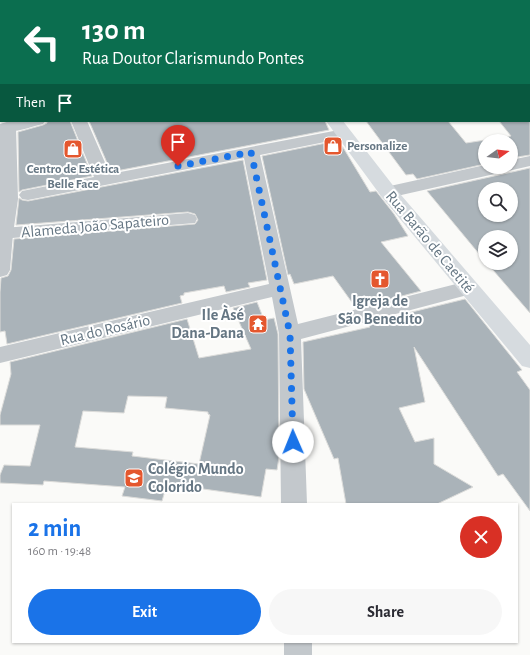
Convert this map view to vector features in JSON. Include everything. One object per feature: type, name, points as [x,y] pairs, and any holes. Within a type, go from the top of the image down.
[{"type":"main road","name":"Rua Barão de Caetité","points":[[339,127],[388,192],[530,360]]},
{"type":"street","points":[[0,270],[3,234],[9,199],[4,128],[32,122]]},
{"type":"street","points":[[79,122],[104,181]]},
{"type":"street","points":[[28,195],[251,152],[339,127]]},
{"type":"street","points":[[251,152],[290,334],[294,503]]},
{"type":"street","points":[[518,164],[530,161]]},
{"type":"street","points":[[388,192],[478,172]]},
{"type":"street","name":"Alameda João Sapateiro","points":[[3,234],[188,219]]},
{"type":"street","name":"Rua do Rosário","points":[[0,355],[280,288]]},
{"type":"street","points":[[290,334],[468,288]]},
{"type":"street","points":[[298,643],[298,655]]},
{"type":"building","points":[[70,122],[92,176],[22,190],[19,192],[18,132],[47,123]]},
{"type":"building","points":[[89,122],[325,122],[329,130],[111,172]]},
{"type":"building","points":[[367,122],[449,122],[466,143],[478,141],[478,166],[417,179],[413,174],[406,175]]},
{"type":"building","points":[[500,122],[530,122],[530,155],[518,157],[518,134],[509,134]]},
{"type":"building","points":[[336,141],[344,149],[370,192],[376,191],[394,214],[408,236],[381,242],[421,291],[356,308],[333,276],[294,284],[290,274],[288,275],[262,156]]},
{"type":"building","points":[[243,160],[267,280],[248,283],[250,287],[226,292],[224,286],[184,293],[184,295],[180,296],[182,303],[7,344],[5,331],[0,332],[0,292],[1,278],[8,276],[11,270],[14,239],[195,224],[198,220],[195,214],[188,212],[16,225],[19,198],[28,201]]},
{"type":"building","points":[[530,168],[530,313],[493,270],[518,270],[518,230],[478,230],[478,253],[427,191],[503,174],[518,174],[518,171]]},
{"type":"building","points":[[465,299],[522,370],[517,372],[530,390],[530,511],[503,474],[498,476],[414,347],[425,402],[399,408],[415,442],[434,438],[434,464],[473,487],[439,503],[346,503],[338,458],[334,459],[304,389],[303,342],[370,327],[367,323]]},
{"type":"building","points":[[257,302],[264,320],[274,318],[278,334],[279,457],[277,470],[266,469],[261,497],[167,484],[162,501],[122,496],[125,487],[44,481],[43,485],[0,483],[0,475],[4,465],[30,466],[40,425],[0,425],[0,415],[11,374],[10,362],[187,319],[199,358],[251,349],[233,308]],"holes":[[[128,396],[167,397],[165,408],[208,412],[210,415],[199,464],[132,456],[133,452],[75,447],[83,411],[124,413]]]},
{"type":"place","name":"Personalize","points":[[333,146]]},
{"type":"place","name":"Centro de Estética Belle Face","points":[[73,149]]},
{"type":"place","name":"Igreja de São Benedito","points":[[380,279]]},
{"type":"place","name":"Ile Àsé Dana-Dana","points":[[258,324]]},
{"type":"place","name":"Colégio Mundo Colorido","points":[[134,478]]},
{"type":"route","points":[[178,166],[251,152],[290,334],[293,442]]}]
